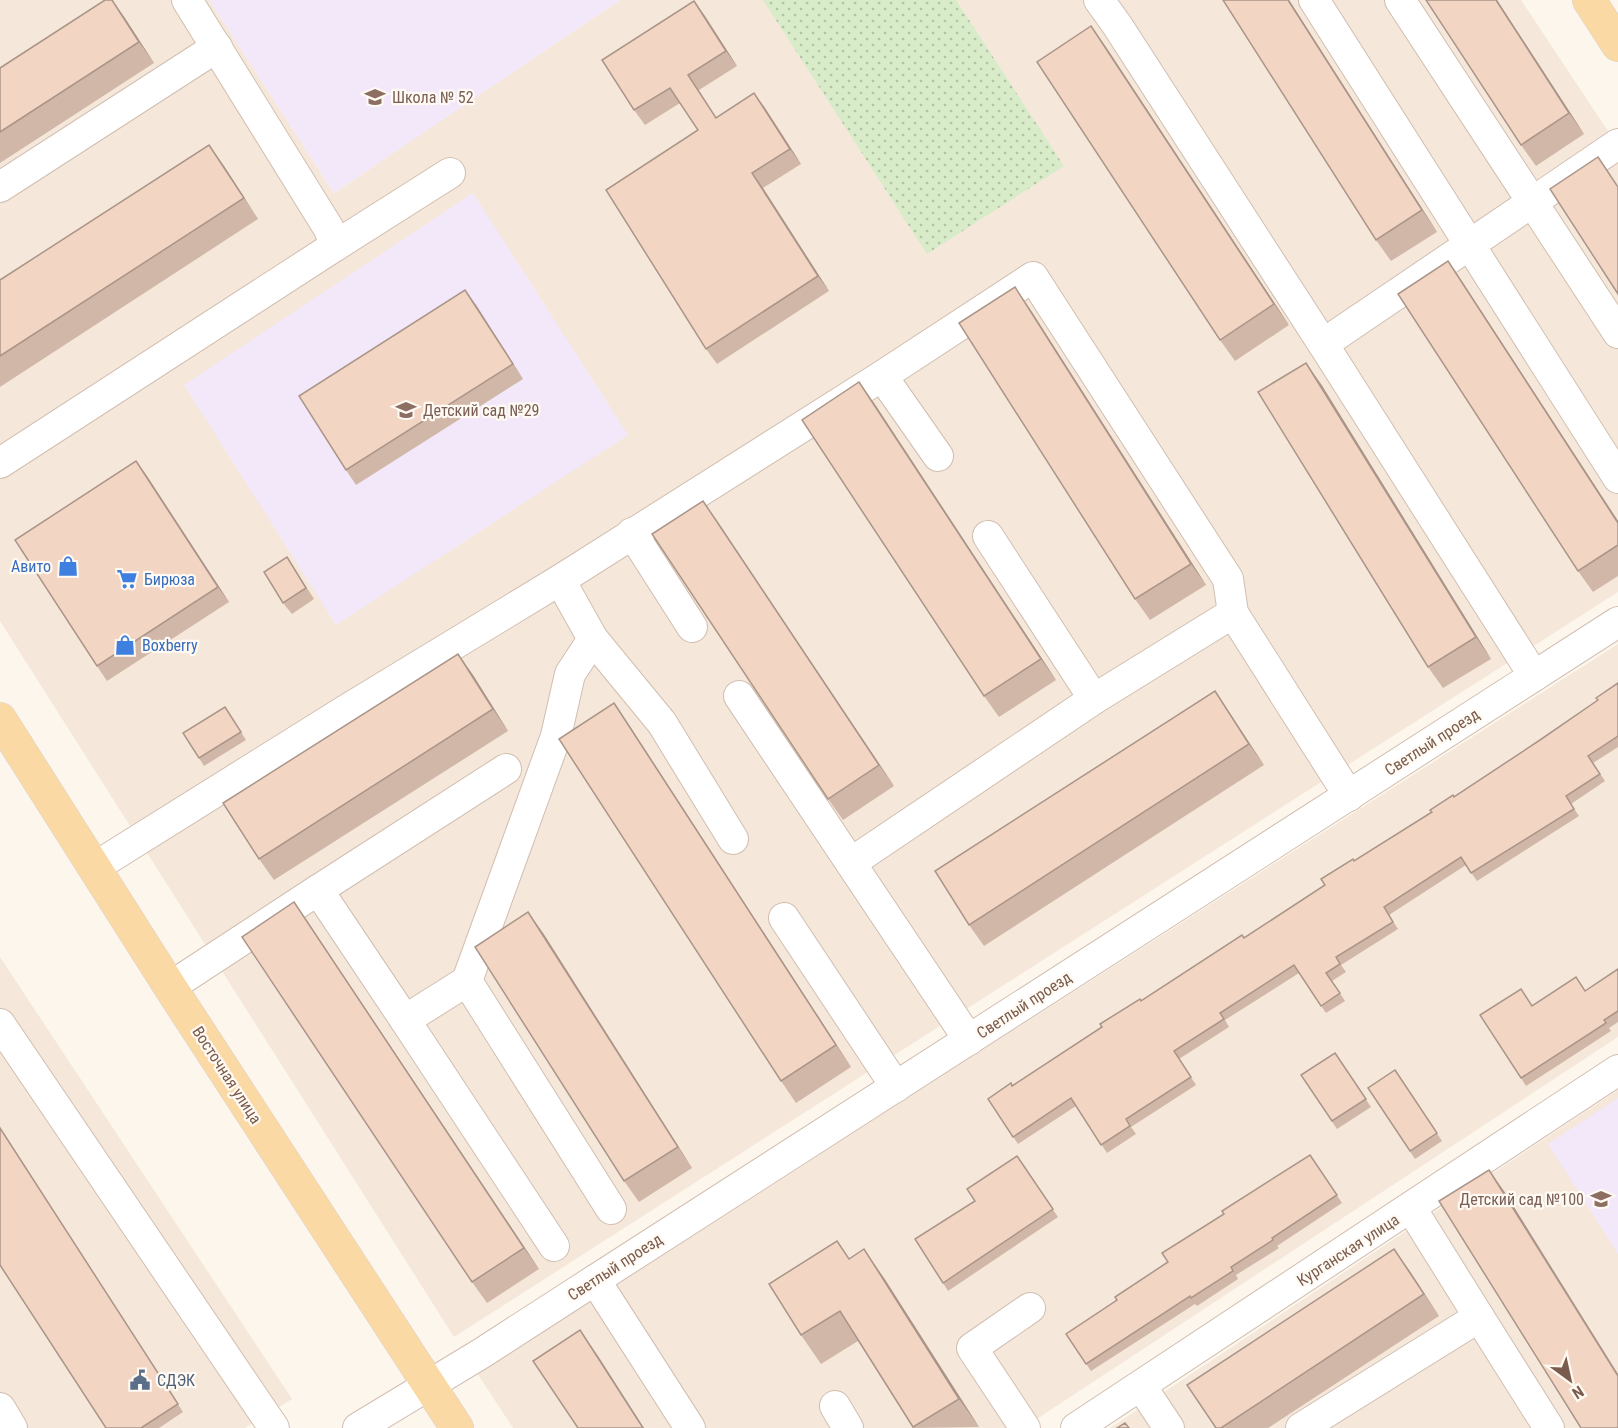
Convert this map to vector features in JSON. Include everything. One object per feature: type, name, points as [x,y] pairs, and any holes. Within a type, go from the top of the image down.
[{"type":"main road","points":[[1589,0],[1618,45]]},
{"type":"main road","name":"Восточная улица","points":[[0,719],[170,987],[457,1428]]},
{"type":"street","points":[[187,0],[329,229],[335,246]]},
{"type":"street","points":[[1099,0],[1323,344],[1534,676]]},
{"type":"street","points":[[1314,0],[1618,478]]},
{"type":"street","points":[[1400,0],[1618,333]]},
{"type":"street","points":[[0,187],[218,47]]},
{"type":"street","points":[[1323,344],[1618,144]]},
{"type":"street","points":[[0,463],[450,173]]},
{"type":"street","points":[[95,867],[560,580],[882,376],[1033,277],[1228,579],[1233,613],[1348,796]]},
{"type":"street","points":[[882,376],[938,456]]},
{"type":"street","points":[[632,533],[692,627]]},
{"type":"street","points":[[988,536],[1094,699]]},
{"type":"street","points":[[560,580],[593,639],[662,723],[733,839]]},
{"type":"street","points":[[852,862],[1094,699],[1233,613]]},
{"type":"street","name":"Светлый проезд","points":[[358,1428],[595,1280],[1618,622]]},
{"type":"street","points":[[405,1020],[467,981],[556,736],[570,674],[593,639]]},
{"type":"street","points":[[739,696],[969,1040]]},
{"type":"street","points":[[170,987],[506,769]]},
{"type":"street","points":[[318,890],[554,1246]]},
{"type":"street","points":[[784,918],[896,1087]]},
{"type":"street","points":[[467,981],[611,1209]]},
{"type":"street","points":[[0,1024],[274,1428]]},
{"type":"street","name":"Курганская улица","points":[[1076,1428],[1618,1070]]},
{"type":"street","points":[[1411,1208],[1549,1428]]},
{"type":"street","points":[[595,1280],[690,1428]]},
{"type":"street","points":[[1025,1428],[972,1348],[1030,1308]]},
{"type":"street","points":[[1301,1428],[1479,1317]]},
{"type":"street","points":[[1141,1386],[1169,1428]]},
{"type":"street","points":[[0,1408],[12,1428]]},
{"type":"shaded area","points":[[0,0],[209,0],[334,193],[620,0],[1521,0],[1618,146],[1618,592],[454,1337],[0,621]]},
{"type":"shaded area","name":"Школа № 52","points":[[209,0],[620,0],[334,193]]},
{"type":"shaded area","name":"Детский сад №29","points":[[473,193],[628,435],[336,625],[184,385]]},
{"type":"shaded area","points":[[1618,644],[1618,1037],[1023,1428],[513,1428],[477,1373]]},
{"type":"shaded area","points":[[0,957],[292,1399],[245,1428],[0,1428]]},
{"type":"shaded area","points":[[1618,1090],[1618,1428],[1110,1428]]},
{"type":"shaded area","name":"Детский сад №100","points":[[1618,1098],[1618,1254],[1548,1144]]},
{"type":"green space","points":[[763,0],[956,0],[1064,166],[927,254]]},
{"type":"building","points":[[105,0],[112,0],[139,42],[0,132],[0,68]]},
{"type":"building","points":[[1223,0],[1288,0],[1422,210],[1376,240]]},
{"type":"building","points":[[1426,0],[1496,0],[1569,113],[1521,145]]},
{"type":"building","points":[[694,1],[726,51],[688,75],[716,118],[754,93],[790,149],[752,173],[818,276],[706,349],[606,190],[698,130],[670,88],[634,110],[602,60]]},
{"type":"building","points":[[1091,26],[1274,304],[1220,340],[1037,62]]},
{"type":"building","points":[[209,145],[244,198],[0,356],[0,280]]},
{"type":"building","points":[[1598,157],[1618,187],[1618,294],[1550,189]]},
{"type":"building","points":[[1448,261],[1618,523],[1618,545],[1578,571],[1398,294]]},
{"type":"building","points":[[1015,287],[1191,564],[1135,599],[959,323]]},
{"type":"building","points":[[465,290],[513,364],[346,470],[299,396]]},
{"type":"building","points":[[1306,363],[1476,637],[1428,667],[1258,392]]},
{"type":"building","points":[[859,382],[1041,659],[984,696],[802,420]]},
{"type":"building","name":"Бирюза","points":[[136,461],[218,587],[97,666],[15,540]]},
{"type":"building","points":[[703,501],[879,765],[828,799],[652,534]]},
{"type":"building","points":[[287,557],[306,588],[283,603],[264,572]]},
{"type":"building","points":[[458,654],[493,709],[259,859],[223,803]]},
{"type":"building","points":[[1618,683],[1618,736],[1588,756],[1600,774],[1566,796],[1574,809],[1471,873],[1461,857],[1384,907],[1393,922],[1336,957],[1340,964],[1326,973],[1340,993],[1321,1006],[1294,965],[1220,1013],[1224,1019],[1174,1051],[1191,1077],[1126,1119],[1130,1126],[1101,1145],[1071,1098],[1013,1137],[988,1099],[1011,1083],[1012,1086],[1102,1027],[1100,1024],[1140,999],[1141,1001],[1242,935],[1244,938],[1325,885],[1321,879],[1432,812],[1430,810],[1453,795],[1454,797],[1540,740],[1598,700],[1596,698]]},
{"type":"building","points":[[1215,691],[1249,744],[969,925],[935,871]]},
{"type":"building","points":[[614,703],[836,1045],[781,1081],[559,739]]},
{"type":"building","points":[[225,707],[241,732],[199,758],[183,733]]},
{"type":"building","points":[[294,902],[524,1248],[472,1282],[242,937]]},
{"type":"building","points":[[528,912],[678,1147],[624,1181],[475,947]]},
{"type":"building","points":[[1618,969],[1618,1011],[1604,1020],[1606,1023],[1521,1078],[1480,1015],[1521,989],[1532,1006],[1576,977],[1585,991]]},
{"type":"building","points":[[1335,1053],[1366,1099],[1332,1121],[1301,1075]]},
{"type":"building","points":[[1395,1070],[1437,1133],[1410,1151],[1368,1088]]},
{"type":"building","points":[[0,1128],[178,1404],[141,1428],[106,1428],[0,1265]]},
{"type":"building","points":[[1310,1155],[1337,1195],[1231,1267],[1233,1271],[1191,1298],[1190,1296],[1086,1364],[1066,1334],[1117,1300],[1115,1297],[1168,1262],[1162,1253],[1224,1214],[1222,1211]]},
{"type":"building","points":[[1017,1156],[1053,1209],[943,1283],[915,1239],[975,1201],[967,1189]]},
{"type":"building","points":[[1489,1170],[1618,1376],[1618,1428],[1581,1428],[1439,1201]]},
{"type":"building","points":[[837,1241],[849,1259],[864,1249],[959,1399],[913,1427],[840,1311],[801,1335],[769,1284]]},
{"type":"building","points":[[1394,1249],[1424,1294],[1221,1428],[1216,1428],[1187,1385]]},
{"type":"building","points":[[580,1330],[643,1428],[578,1428],[533,1361]]},
{"type":"building","points":[[1125,1423],[1129,1428],[1117,1428]]},
{"type":"place","name":"Школа № 52","points":[[375,97]]},
{"type":"place","name":"Детский сад №29","points":[[406,410]]},
{"type":"place","name":"Авито","points":[[68,566]]},
{"type":"place","name":"Бирюза","points":[[127,579]]},
{"type":"place","name":"Boxberry","points":[[125,645]]},
{"type":"place","name":"Детский сад №100","points":[[1601,1199]]},
{"type":"place","name":"СДЭК","points":[[140,1380]]}]
